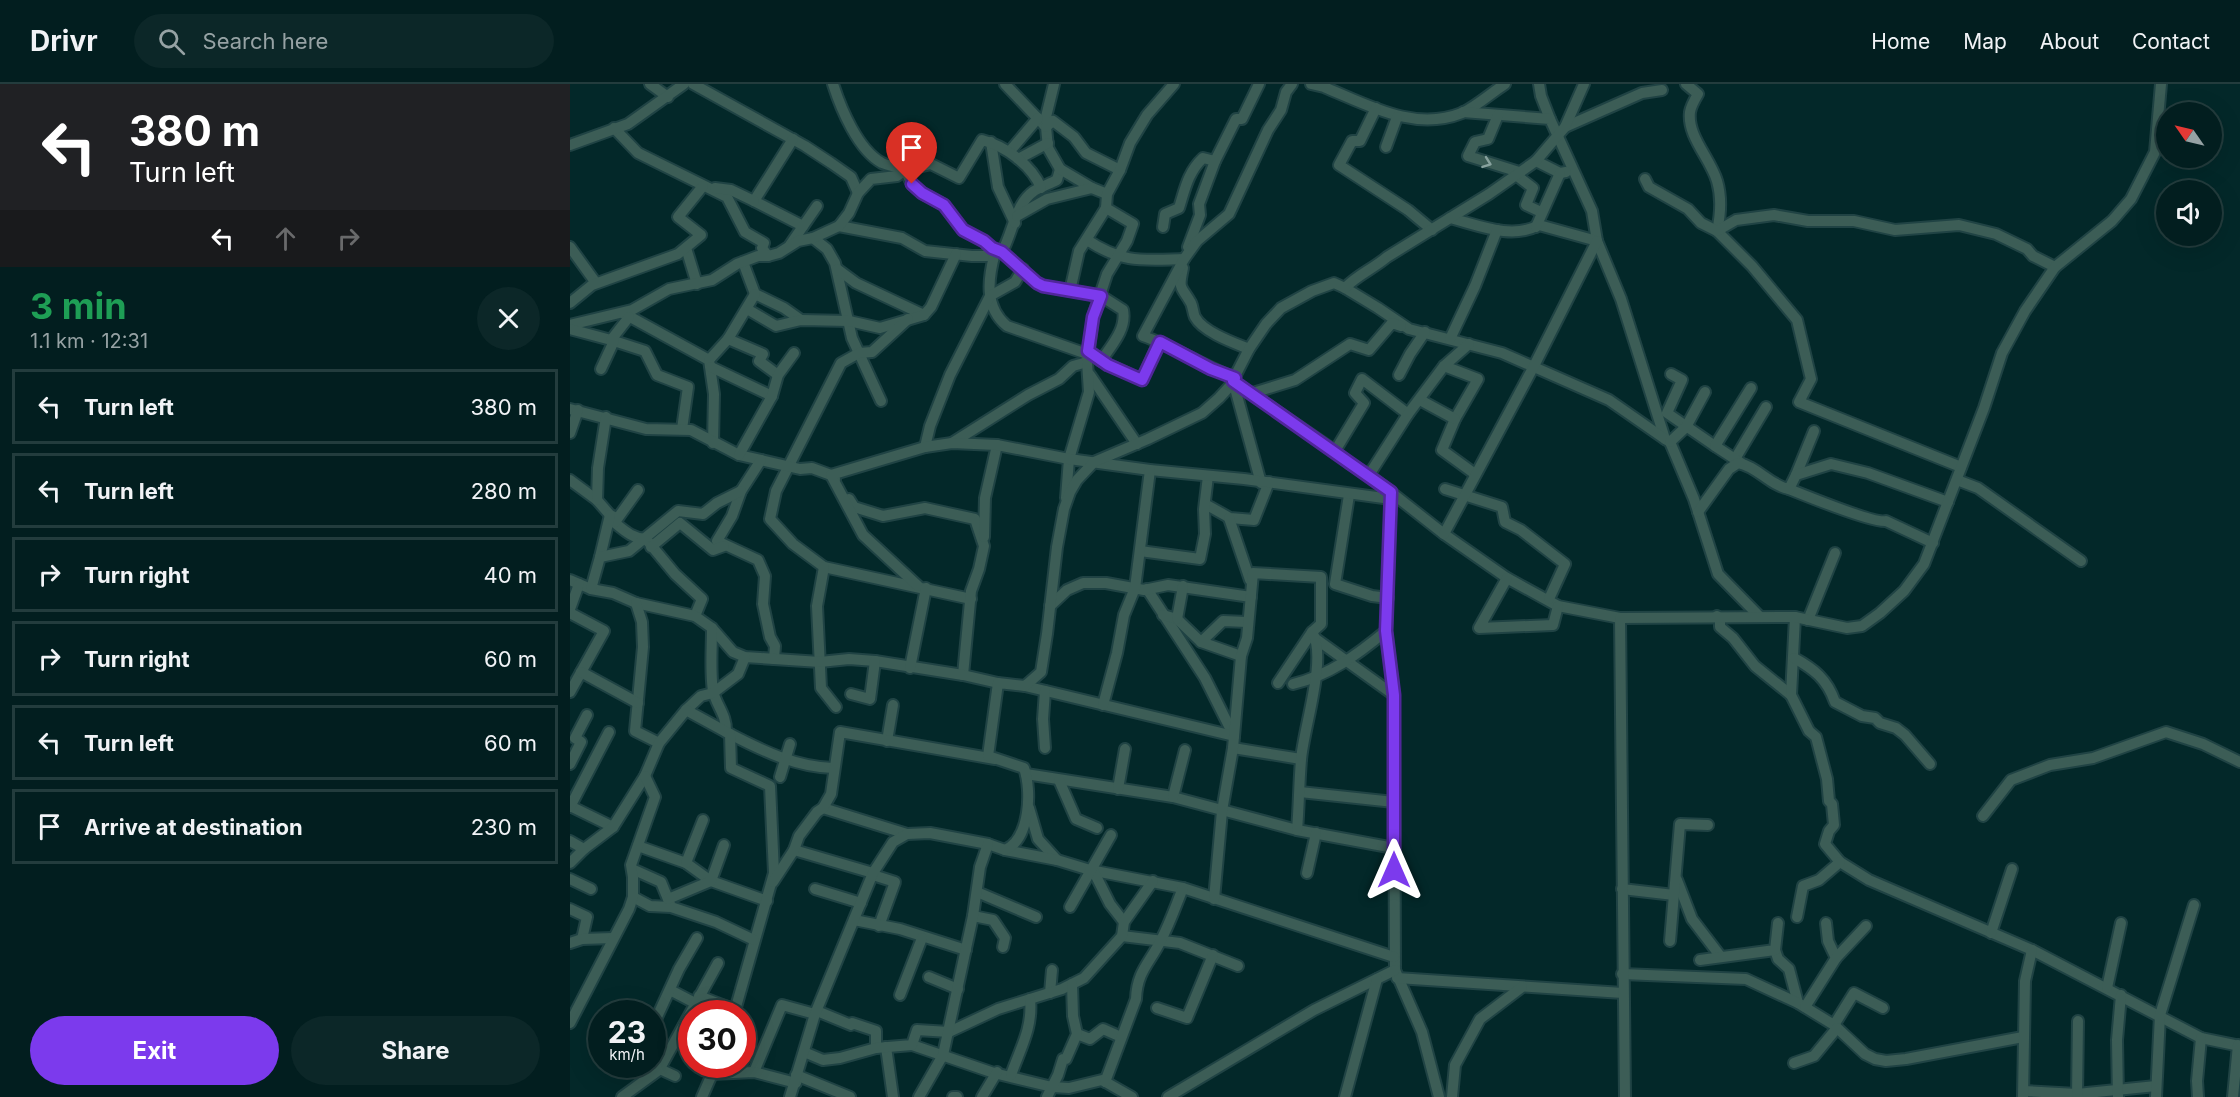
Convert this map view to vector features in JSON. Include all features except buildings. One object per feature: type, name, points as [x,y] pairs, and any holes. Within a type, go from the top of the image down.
[{"type":"street","points":[[650,84],[668,97]]},
{"type":"street","points":[[570,145],[628,124],[684,84]]},
{"type":"street","points":[[693,84],[793,139],[851,177],[858,193]]},
{"type":"street","points":[[833,84],[840,106],[863,147],[881,162],[905,170],[912,184],[922,193],[944,205],[963,230],[984,241],[1023,269],[1031,280],[1043,286],[1101,296],[1123,310],[1120,333],[1101,361]]},
{"type":"street","points":[[1005,84],[1042,123],[1060,169],[1107,194]]},
{"type":"street","points":[[1014,155],[1042,123],[1054,84]]},
{"type":"street","points":[[1070,291],[1079,251],[1106,208],[1107,194],[1120,171],[1130,143],[1143,122],[1174,84]]},
{"type":"street","points":[[1249,349],[1215,334],[1196,319],[1191,303],[1182,291],[1180,280],[1184,259],[1200,215],[1199,204],[1215,161],[1236,119],[1242,119],[1259,84]]},
{"type":"street","points":[[1292,84],[1228,214],[1197,241],[1184,259],[1143,336],[1160,342],[1234,379],[1350,464],[1369,475],[1391,496],[1444,534],[1507,578],[1549,599],[1558,606],[1620,618],[1795,617],[1847,628],[1862,626],[1880,613],[1904,591],[1924,564],[1957,480],[2002,353],[2025,311],[2055,267],[2112,221],[2130,199],[2155,152],[2161,84]]},
{"type":"street","points":[[1311,84],[1324,87],[1397,117],[1434,120],[1463,112],[1505,84]]},
{"type":"street","points":[[1539,84],[1550,119],[1592,211],[1597,242],[1621,299],[1667,440],[1698,512],[1718,574],[1759,616]]},
{"type":"street","points":[[1345,288],[1355,278],[1373,269],[1387,257],[1536,161],[1564,127],[1584,84]]},
{"type":"street","points":[[1564,127],[1642,93],[1662,90],[1647,84]]},
{"type":"street","points":[[1686,84],[1698,94],[1690,111],[1692,122],[1697,141],[1716,179],[1721,200],[1717,231]]},
{"type":"street","points":[[1376,108],[1360,141],[1352,141],[1339,165],[1408,210],[1432,230]]},
{"type":"street","points":[[1463,112],[1550,119]]},
{"type":"street","points":[[1498,115],[1488,139],[1474,142],[1468,156],[1518,174],[1533,188],[1526,205],[1541,212]]},
{"type":"street","points":[[1386,147],[1397,117]]},
{"type":"street","points":[[1042,123],[1053,121],[1074,137],[1086,153],[1120,171]]},
{"type":"street","points":[[614,128],[638,153],[727,197],[745,232],[764,243],[762,248],[768,256]]},
{"type":"street","points":[[754,201],[793,139]]},
{"type":"street","points":[[601,369],[626,315],[632,310],[669,289],[712,280],[743,262],[758,256],[778,253],[790,245],[839,226],[849,213],[858,193],[872,179],[897,176],[905,170],[931,164],[959,178],[982,140],[991,142],[1014,155],[1037,177],[1041,188]]},
{"type":"street","points":[[991,142],[998,187],[1016,219]]},
{"type":"street","points":[[1014,155],[1048,143]]},
{"type":"street","points":[[1163,226],[1165,214],[1179,208],[1186,181],[1195,165],[1203,158],[1215,161]]},
{"type":"street","points":[[1536,161],[1560,172],[1573,171]]},
{"type":"street","points":[[1060,169],[1057,180],[1033,192],[1025,200],[989,276],[990,296],[999,319],[1007,326],[1088,360],[1101,361],[1142,380],[1160,342]]},
{"type":"street","points":[[1536,227],[1560,172]]},
{"type":"street","points":[[1645,179],[1649,187],[1688,209],[1701,223],[1717,231],[1752,266],[1797,320],[1811,379],[1799,402],[1961,467]]},
{"type":"street","points":[[704,187],[731,190],[803,226]]},
{"type":"street","points":[[570,303],[596,283],[678,254],[686,248],[701,235],[678,217],[704,187]]},
{"type":"street","points":[[1016,219],[1047,199],[1092,188]]},
{"type":"street","points":[[790,245],[817,206]]},
{"type":"street","points":[[1025,686],[1041,672],[1056,548],[1066,499],[1069,459],[1088,398],[1088,360],[1093,317],[1107,274],[1118,257],[1133,224],[1106,208]]},
{"type":"street","points":[[1717,231],[1736,220],[1774,215],[1808,221],[1854,221],[1895,230],[1959,225],[1996,234],[2027,249],[2033,256],[2055,267]]},
{"type":"street","points":[[1450,218],[1497,231],[1528,231],[1539,225],[1597,242]]},
{"type":"street","points":[[839,226],[902,238],[925,250],[972,256],[999,252]]},
{"type":"street","points":[[1450,339],[1497,231]]},
{"type":"street","points":[[813,238],[827,249],[837,269],[852,338],[881,401]]},
{"type":"street","points":[[1087,240],[1118,257],[1146,261],[1184,259]]},
{"type":"street","points":[[1444,534],[1467,495],[1475,474],[1534,366],[1597,242]]},
{"type":"street","points":[[570,247],[596,283]]},
{"type":"street","points":[[686,248],[697,284]]},
{"type":"street","points":[[747,309],[776,326],[801,320],[849,321],[880,328],[924,315],[931,307],[956,254]]},
{"type":"street","points":[[743,262],[755,294],[784,308],[801,320]]},
{"type":"street","points":[[837,269],[856,283],[924,315]]},
{"type":"street","points":[[925,447],[930,426],[950,375],[990,296],[1015,282],[1023,269]]},
{"type":"street","points":[[1066,499],[1077,480],[1094,462],[1202,413],[1219,398],[1234,379],[1249,349],[1266,324],[1290,302],[1334,284],[1345,288],[1409,329]]},
{"type":"street","points":[[713,442],[714,394],[710,364],[755,294]]},
{"type":"street","points":[[570,327],[626,315],[710,364],[772,396]]},
{"type":"street","points":[[908,319],[872,352],[860,353],[841,363],[776,490],[770,519],[793,544],[824,567],[971,599]]},
{"type":"street","points":[[1253,393],[1294,380],[1350,344],[1369,350],[1392,323],[1469,344],[1534,366],[1609,400],[1667,440]]},
{"type":"street","points":[[570,327],[645,351],[657,375],[688,387],[682,429]]},
{"type":"street","points":[[1399,375],[1425,332]]},
{"type":"street","points":[[728,339],[763,354],[759,361],[778,375]]},
{"type":"street","points":[[1369,475],[1407,414],[1444,366],[1469,344]]},
{"type":"street","points":[[739,455],[772,396],[778,375],[794,353]]},
{"type":"street","points":[[951,443],[1028,395],[1059,380],[1073,366],[1088,360]]},
{"type":"street","points":[[1088,360],[1137,444]]},
{"type":"street","points":[[1444,366],[1478,379],[1455,419],[1442,450],[1475,474]]},
{"type":"street","points":[[1671,374],[1682,380],[1667,412],[1777,487],[1789,489],[1881,523],[1886,521],[1933,543]]},
{"type":"street","points":[[1205,504],[1229,518],[1254,520],[1265,482],[1234,379]]},
{"type":"street","points":[[1335,451],[1364,403],[1355,393],[1362,379],[1407,414]]},
{"type":"street","points":[[1715,446],[1750,388]]},
{"type":"street","points":[[1667,440],[1686,427],[1705,392]]},
{"type":"street","points":[[1419,400],[1455,419]]},
{"type":"street","points":[[1698,512],[1729,469],[1738,461],[1766,408]]},
{"type":"street","points":[[570,433],[574,409],[646,429],[691,430],[739,455],[800,469],[812,468],[831,475],[842,485],[854,507],[883,516],[925,508],[975,519],[984,546]]},
{"type":"street","points":[[597,500],[598,468],[606,417]]},
{"type":"street","points":[[1789,489],[1814,431]]},
{"type":"street","points":[[831,475],[925,447],[951,443],[997,445],[1069,459],[1265,482],[1348,495],[1391,496]]},
{"type":"street","points":[[963,675],[970,591],[979,569],[984,546],[985,498],[997,445]]},
{"type":"street","points":[[761,460],[741,491],[732,516],[717,541],[758,560],[765,576],[763,604],[770,637],[775,646],[774,659]]},
{"type":"street","points":[[1796,475],[1831,464],[1868,473],[1948,502]]},
{"type":"street","points":[[1103,705],[1117,653],[1124,615],[1135,588],[1150,470]]},
{"type":"street","points":[[831,475],[863,535],[922,587]]},
{"type":"street","points":[[1140,551],[1200,559],[1205,534],[1208,476]]},
{"type":"street","points":[[570,480],[597,500],[612,519],[635,538],[648,543],[675,574],[702,598],[695,616]]},
{"type":"street","points":[[1957,480],[1978,488],[2081,561]]},
{"type":"street","points":[[1445,489],[1502,507],[1505,522],[1521,530],[1565,564],[1549,599]]},
{"type":"street","points":[[591,589],[612,519],[638,490]]},
{"type":"street","points":[[648,543],[678,511],[703,514],[717,503],[741,491]]},
{"type":"street","points":[[1348,495],[1335,584],[1372,596],[1388,597]]},
{"type":"street","points":[[1391,496],[1386,631],[1394,695],[1394,957],[1396,974],[1422,1032],[1439,1097]]},
{"type":"street","points":[[1229,518],[1251,592]]},
{"type":"street","points":[[600,557],[629,551],[648,543],[680,523],[713,550],[724,546]]},
{"type":"street","points":[[1808,620],[1835,553]]},
{"type":"street","points":[[824,567],[817,606],[821,688],[836,707]]},
{"type":"street","points":[[1214,899],[1222,811],[1233,748],[1241,656],[1247,638],[1253,573],[1321,577],[1321,624],[1278,682]]},
{"type":"street","points":[[1507,578],[1479,628],[1553,625],[1558,606]]},
{"type":"street","points":[[570,692],[604,631],[570,611],[575,582],[591,589],[613,593],[636,603],[695,616],[712,628],[733,652],[745,657],[820,662],[849,659],[875,661],[963,675],[1025,686],[1234,736]]},
{"type":"street","points":[[1050,606],[1067,590],[1083,583],[1106,583],[1147,589],[1168,585],[1251,592]]},
{"type":"street","points":[[1177,619],[1183,586]]},
{"type":"street","points":[[910,668],[922,587]]},
{"type":"street","points":[[1147,589],[1205,678],[1234,736]]},
{"type":"street","points":[[636,603],[643,630],[635,731],[659,742]]},
{"type":"street","points":[[1163,615],[1177,619],[1201,642],[1241,656]]},
{"type":"street","points":[[1717,616],[1720,627],[1733,638],[1755,666],[1791,695],[1809,731],[1816,737],[1827,779],[1834,825],[1829,831],[1825,844],[1840,862],[1869,880],[2032,950],[2201,1038],[2239,1046],[2233,1097]]},
{"type":"street","points":[[1791,695],[1795,617]]},
{"type":"street","points":[[1620,618],[1625,1097]]},
{"type":"street","points":[[1201,642],[1223,621],[1247,622]]},
{"type":"street","points":[[712,628],[713,693],[719,703],[728,733],[731,768],[770,786],[774,873],[737,1000]]},
{"type":"street","points":[[1293,684],[1347,663],[1386,631]]},
{"type":"street","points":[[1314,635],[1347,663],[1394,695]]},
{"type":"street","points":[[1297,830],[1301,759],[1316,676],[1314,635]]},
{"type":"street","points":[[570,863],[613,827],[645,776],[659,742],[686,710],[701,696],[713,693],[738,674],[745,657]]},
{"type":"street","points":[[1794,658],[1810,667],[1829,686],[1834,702],[1862,716],[1875,717],[1880,723],[1896,728],[1930,764]]},
{"type":"street","points":[[851,694],[870,699],[875,661]]},
{"type":"street","points":[[581,672],[638,703]]},
{"type":"street","points":[[998,683],[988,756],[1024,768],[1029,807],[1038,839],[1057,860]]},
{"type":"street","points":[[1045,691],[1043,719],[1045,748]]},
{"type":"street","points":[[887,741],[893,705]]},
{"type":"street","points":[[686,710],[728,733],[787,760],[811,768],[833,768]]},
{"type":"street","points":[[570,764],[581,742],[575,738],[587,715]]},
{"type":"street","points":[[609,732],[570,806],[613,827]]},
{"type":"street","points":[[771,884],[794,850],[799,836],[817,812],[823,808],[831,794],[840,732],[998,760]]},
{"type":"street","points":[[1983,816],[2011,780],[2050,765],[2093,758],[2166,732],[2203,744],[2240,762]]},
{"type":"street","points":[[780,777],[790,744]]},
{"type":"street","points":[[1233,748],[1301,759]]},
{"type":"street","points":[[1118,789],[1125,749]]},
{"type":"street","points":[[1173,797],[1185,750]]},
{"type":"street","points":[[1026,774],[1173,797],[1297,830],[1394,848]]},
{"type":"street","points":[[570,1023],[633,897],[631,865],[655,797],[645,776]]},
{"type":"street","points":[[1059,780],[1077,819],[1097,828]]},
{"type":"street","points":[[1300,792],[1394,802]]},
{"type":"street","points":[[1005,850],[1016,842],[1029,807]]},
{"type":"street","points":[[823,808],[907,834],[930,832],[1092,870],[1183,888],[1394,957]]},
{"type":"street","points":[[686,863],[703,820]]},
{"type":"street","points":[[1670,941],[1680,824],[1707,825]]},
{"type":"street","points":[[1307,873],[1316,833]]},
{"type":"street","points":[[790,1097],[816,1012],[873,874],[893,842],[907,834]]},
{"type":"street","points":[[1070,908],[1111,835]]},
{"type":"street","points":[[570,841],[584,849]]},
{"type":"street","points":[[919,1097],[944,1055],[973,916],[980,867],[988,844]]},
{"type":"street","points":[[633,897],[650,906],[669,903],[711,881],[724,845]]},
{"type":"street","points":[[638,846],[686,863],[711,881],[767,901]]},
{"type":"street","points":[[794,850],[895,882],[879,926]]},
{"type":"street","points":[[1797,917],[1803,886],[1819,880],[1840,862]]},
{"type":"street","points":[[632,869],[661,882],[669,903],[754,940]]},
{"type":"street","points":[[1991,933],[2012,869]]},
{"type":"street","points":[[1092,870],[1110,904],[1124,922]]},
{"type":"street","points":[[1676,877],[1692,919],[1721,957]]},
{"type":"street","points":[[570,879],[591,889]]},
{"type":"street","points":[[912,1045],[917,1030],[949,1032],[998,1009],[1050,993],[1084,978],[1122,936],[1124,922],[1153,881]]},
{"type":"street","points":[[1107,1097],[1108,1083],[1121,1037],[1136,999],[1136,986],[1141,969],[1161,941],[1183,888]]},
{"type":"street","points":[[815,889],[861,903]]},
{"type":"street","points":[[1622,889],[1674,895]]},
{"type":"street","points":[[977,892],[1036,917]]},
{"type":"street","points":[[2032,950],[2025,981],[2023,1094],[2077,1095],[2156,1092],[2160,1015],[2194,905]]},
{"type":"street","points":[[570,909],[587,916],[582,939]]},
{"type":"street","points":[[973,916],[993,920],[1005,938],[1003,947]]},
{"type":"street","points":[[854,920],[900,929],[922,938],[966,950]]},
{"type":"street","points":[[1778,923],[1775,950],[1778,959],[1789,969],[1801,1005]]},
{"type":"street","points":[[2108,988],[2121,923]]},
{"type":"street","points":[[1827,924],[1828,941],[1836,958]]},
{"type":"street","points":[[1801,1005],[1836,958],[1866,926]]},
{"type":"street","points":[[1122,936],[1180,943],[1238,966]]},
{"type":"street","points":[[570,943],[582,939],[613,938]]},
{"type":"street","points":[[665,1000],[697,938]]},
{"type":"street","points":[[900,995],[922,938]]},
{"type":"street","points":[[1700,960],[1775,950]]},
{"type":"street","points":[[1157,1008],[1187,1018],[1213,955]]},
{"type":"street","points":[[666,1055],[674,1046],[718,963]]},
{"type":"street","points":[[1050,993],[1052,970]]},
{"type":"street","points":[[1168,1097],[1314,1010],[1377,979],[1396,974],[1522,987],[1623,993]]},
{"type":"street","points":[[1622,974],[1746,979],[1801,1005],[1835,1026],[1865,1054],[1886,1061],[2023,1037]]},
{"type":"street","points":[[929,977],[958,989]]},
{"type":"street","points":[[1345,1097],[1377,979]]},
{"type":"street","points":[[1049,1092],[1077,1034],[1073,1016],[1072,984]]},
{"type":"street","points":[[1452,1097],[1455,1065],[1480,1019],[1522,987]]},
{"type":"street","points":[[670,990],[700,1000]]},
{"type":"street","points":[[1794,1063],[1814,1056],[1854,993],[1883,1008]]},
{"type":"street","points":[[2118,1093],[2117,1040],[2121,995]]},
{"type":"street","points":[[1012,1079],[1029,1028],[1030,999]]},
{"type":"street","points":[[756,1067],[782,1005],[816,1012],[851,1025],[852,1023],[876,1031],[893,1097]]},
{"type":"street","points":[[2077,1095],[2078,1021]]},
{"type":"street","points":[[1077,1034],[1090,1040],[1102,1029],[1121,1037]]},
{"type":"street","points":[[2198,1097],[2197,1081],[2201,1038]]},
{"type":"street","points":[[804,1052],[823,1060],[881,1048],[912,1045],[997,1072],[1049,1092],[1102,1080],[1132,1097]]},
{"type":"street","points":[[666,1072],[675,1076]]},
{"type":"street","points":[[756,1072],[796,1079],[850,1097]]},
{"type":"street","points":[[982,1097],[997,1072]]},
{"type":"street","points":[[622,1097],[644,1078]]},
{"type":"street","points":[[702,1097],[710,1078]]},
{"type":"route","points":[[912,184],[922,193],[944,205],[963,230],[1002,252],[1023,269],[1031,280],[1043,286],[1101,296],[1093,317],[1088,351],[1101,361],[1142,380],[1160,342],[1211,369],[1235,378],[1233,381],[1391,492],[1386,631],[1394,695],[1394,870]]}]
